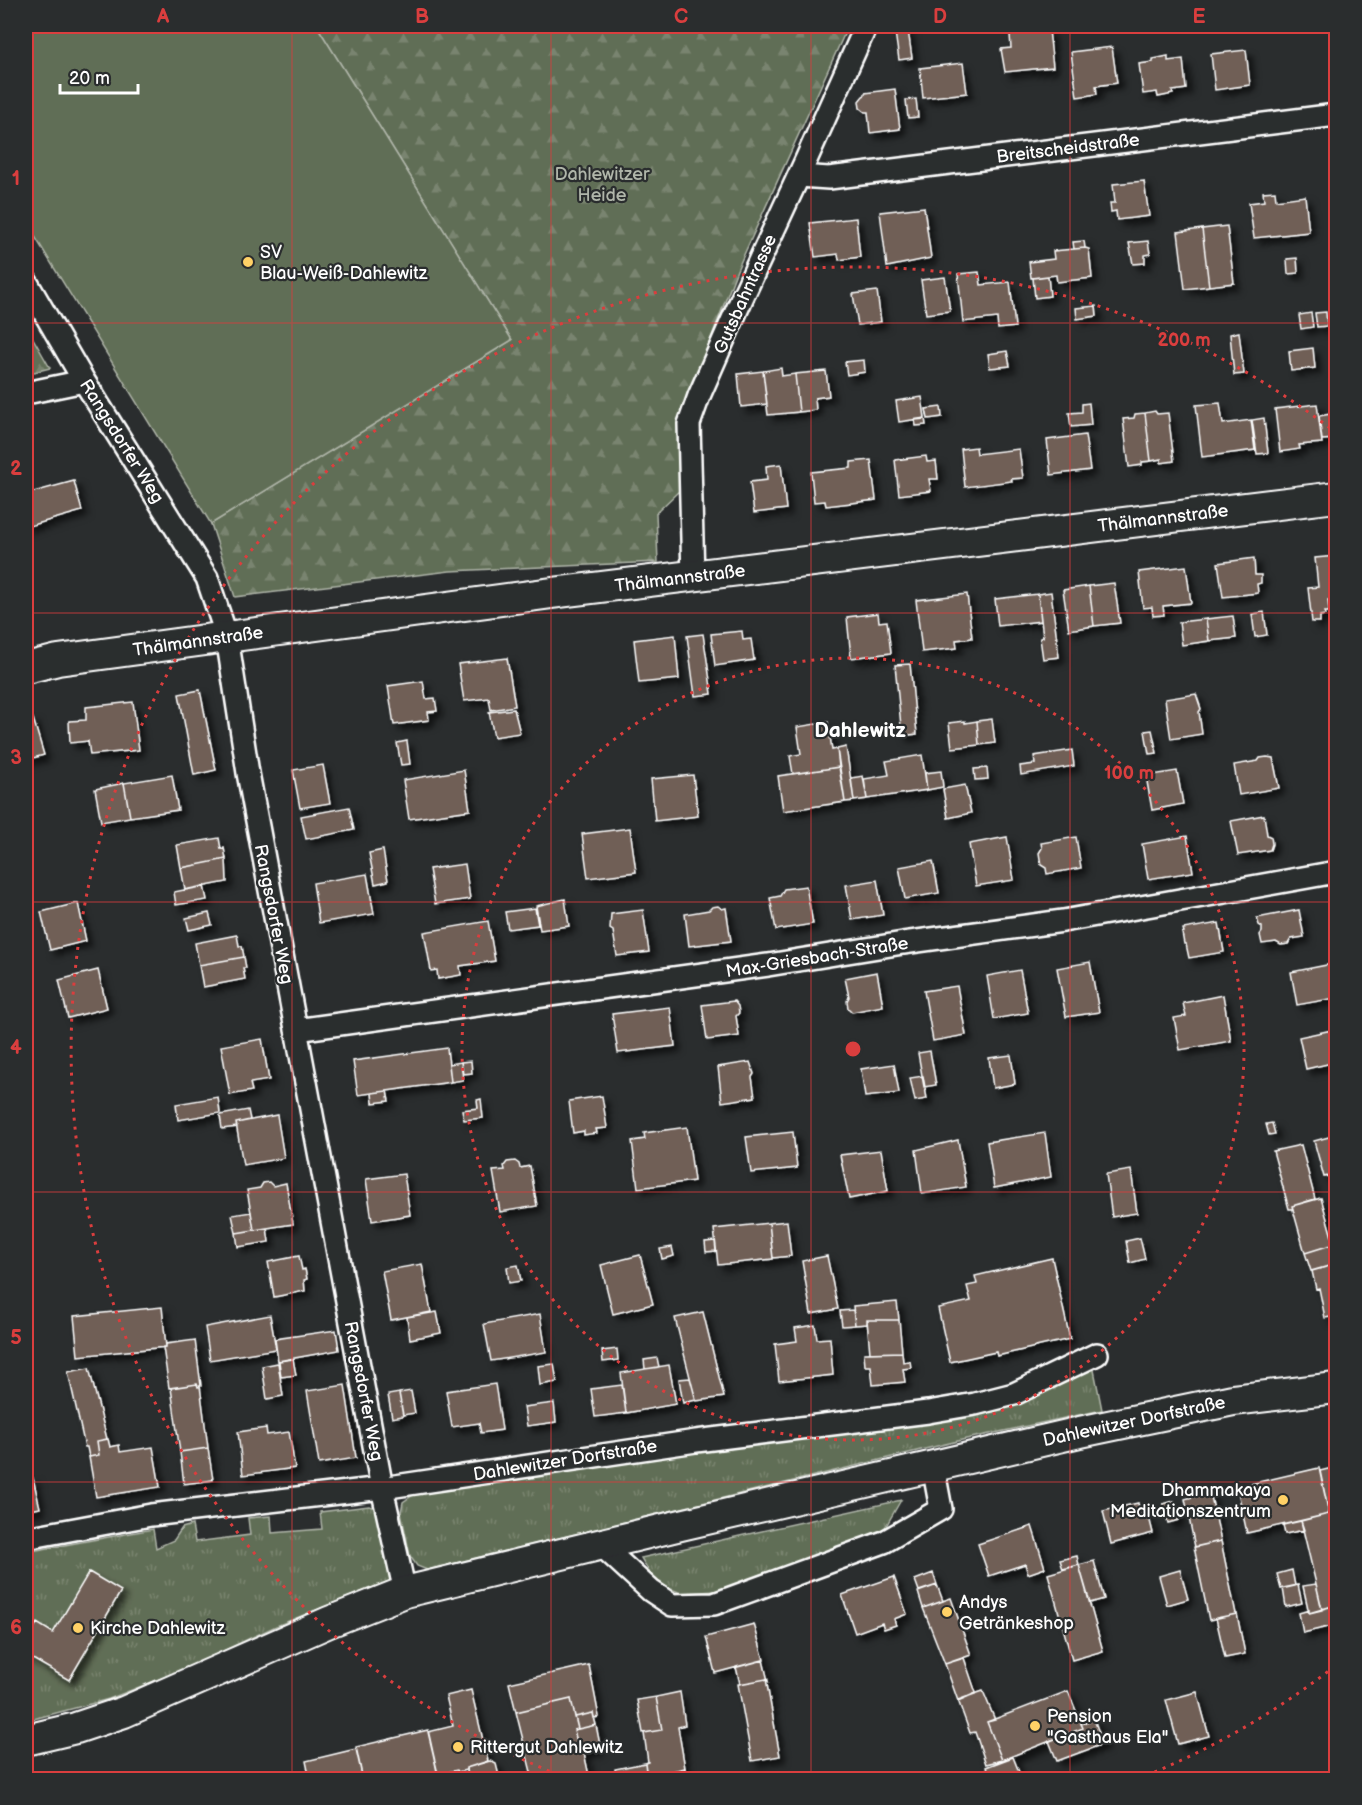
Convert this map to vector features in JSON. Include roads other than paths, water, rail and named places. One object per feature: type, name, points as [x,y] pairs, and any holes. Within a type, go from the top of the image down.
[{"type":"street","name":"Gutsbahntrasse","points":[[693,577],[689,423],[743,296],[866,26]]},
{"type":"street","name":"Breitscheidstraße","points":[[799,176],[829,178],[1336,115]]},
{"type":"street","name":"Rangsdorfer Weg","points":[[26,281],[84,381],[207,578],[227,637],[248,773],[382,1488],[405,1592]]},
{"type":"street","points":[[26,393],[84,381]]},
{"type":"street","name":"Thälmannstraße","points":[[26,668],[58,660],[552,593],[1336,497]]},
{"type":"street","name":"Max-Griesbach-Straße","points":[[296,1030],[768,965],[903,943],[1063,921],[1336,872]]},
{"type":"street","name":"Dahlewitzer Dorfstraße","points":[[26,1538],[151,1515],[382,1488],[696,1441],[975,1404],[1014,1394],[1097,1354]]},
{"type":"street","name":"Dahlewitzer Dorfstraße","points":[[26,1740],[76,1728],[124,1712],[329,1622],[405,1592],[1071,1434],[1233,1400],[1336,1388]]},
{"type":"street","points":[[601,1545],[651,1591],[672,1605],[714,1604],[885,1542],[941,1509],[933,1466]]},
{"type":"place","name":"SV Blau-Weiß-Dahlewitz","points":[[248,262]]},
{"type":"place","name":"Dhammakaya Meditationszentrum","points":[[1283,1500]]},
{"type":"place","name":"Andys Getränkeshop","points":[[947,1612]]},
{"type":"place","name":"Kirche Dahlewitz","points":[[78,1628]]},
{"type":"place","name":"Pension \"Gasthaus Ela\"","points":[[1035,1726]]},
{"type":"place","name":"Rittergut Dahlewitz","points":[[458,1747]]},
{"type":"district","name":"Dahlewitz","points":[[860,730]]},
{"type":"park label","name":"Dahlewitzer Heide","points":[[602,184]]}]
